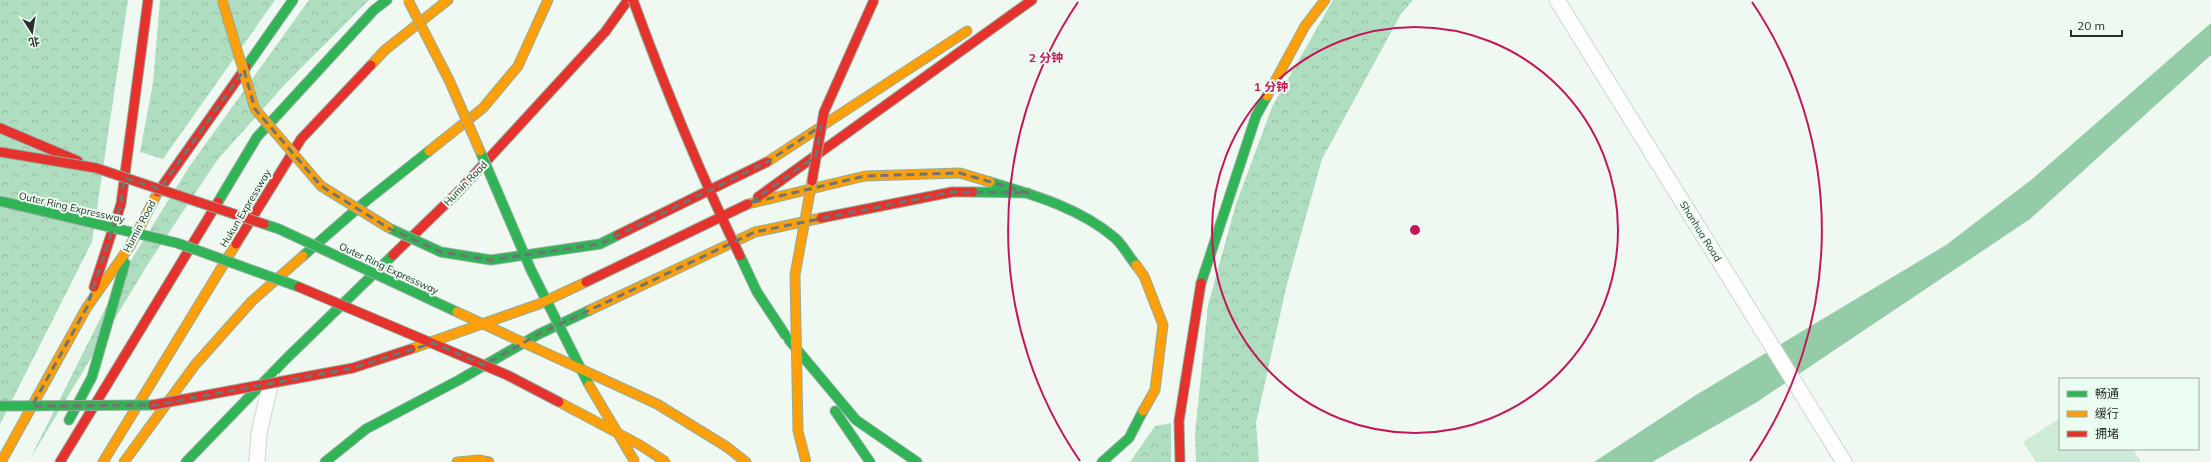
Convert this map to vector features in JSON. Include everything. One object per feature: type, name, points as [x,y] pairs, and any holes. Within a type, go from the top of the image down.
[{"type":"highway","points":[[140,72],[142,0]]},
{"type":"highway","points":[[87,307],[121,204],[140,72],[148,0]]},
{"type":"highway","points":[[222,0],[256,109],[321,186],[390,229],[441,252],[491,260],[600,244],[767,162],[976,26]]},
{"type":"highway","name":"Humin Road","points":[[1,462],[87,307],[130,246],[156,195],[293,0]]},
{"type":"highway","points":[[60,462],[257,137],[374,10],[387,0]]},
{"type":"highway","points":[[408,0],[449,80],[531,270],[595,396],[634,462]]},
{"type":"highway","name":"Hukun Expressway","points":[[103,462],[301,139],[385,50],[448,0]]},
{"type":"highway","points":[[124,462],[195,365],[252,301],[366,201],[483,108],[518,66],[548,0]]},
{"type":"highway","name":"Humin Road","points":[[186,462],[273,372],[458,192],[605,32],[628,0]]},
{"type":"highway","points":[[633,0],[661,77],[699,170],[757,292],[870,462]]},
{"type":"highway","points":[[806,462],[798,431],[795,275],[824,112],[874,0]]},
{"type":"highway","points":[[0,406],[155,404],[353,368],[459,334],[539,304],[748,204],[951,60],[1032,0]]},
{"type":"highway","points":[[1180,462],[1178,421],[1200,286],[1256,116],[1305,26],[1325,0]]},
{"type":"highway","points":[[0,128],[96,168]]},
{"type":"highway","name":"Outer Ring Expressway","points":[[0,152],[96,168],[279,229],[657,404],[727,447],[746,462]]},
{"type":"highway","points":[[748,204],[865,176],[960,173],[1028,193],[1081,214],[1116,238],[1144,276],[1163,324],[1155,390],[1129,438],[1102,462]]},
{"type":"highway","points":[[325,462],[366,429],[459,380],[539,334],[755,232],[886,204],[952,192],[1028,193]]},
{"type":"highway","name":"Outer Ring Expressway","points":[[0,201],[177,244],[324,296],[507,375],[640,445],[666,462]]},
{"type":"highway","points":[[64,430],[92,378],[130,246]]},
{"type":"highway","points":[[786,336],[856,420],[918,462]]},
{"type":"highway","points":[[457,462],[479,460],[489,462]]},
{"type":"street","name":"Shanhua Road","points":[[1558,0],[1844,462]]},
{"type":"street","points":[[257,462],[259,432],[273,372]]},
{"type":"highlighted area","points":[[244,70],[255,109],[321,186],[390,229],[441,252],[491,260],[600,244],[767,162],[821,126],[816,156],[750,203],[865,176],[960,173],[1028,193],[952,192],[755,232],[539,334],[484,365],[433,343],[353,368],[155,405],[32,406],[87,307],[121,204],[124,178],[160,189]]},
{"type":"shaded area","points":[[2211,23],[2211,55],[2030,219],[1757,402],[1652,462],[1594,462],[1696,395],[1946,245],[2031,180]]},
{"type":"shaded area","points":[[2059,419],[2059,450],[2134,450],[2141,462],[2036,462],[2023,442]]},
{"type":"green space","points":[[0,0],[128,0],[92,242],[0,424]]},
{"type":"green space","points":[[160,0],[275,0],[163,159],[140,152],[153,83]]},
{"type":"green space","points":[[309,0],[369,0],[288,81],[218,159],[148,264],[30,459],[123,273],[189,167]]},
{"type":"green space","points":[[1333,0],[1413,0],[1401,14],[1322,159],[1287,284],[1256,423],[1259,462],[1196,462],[1195,434],[1208,305],[1236,204],[1272,107]]},
{"type":"green space","points":[[1171,423],[1171,462],[1130,462],[1155,426]]},
{"type":"traffic: fast","points":[[246,67],[293,0]]},
{"type":"traffic: fast","points":[[218,202],[257,137],[374,10],[387,0]]},
{"type":"traffic: fast","points":[[1201,283],[1256,116],[1267,96]]},
{"type":"traffic: fast","points":[[303,256],[366,201],[429,151]]},
{"type":"traffic: fast","points":[[480,151],[531,270],[589,385]]},
{"type":"traffic: fast","points":[[990,182],[1040,198],[1087,218],[1115,238],[1136,265]]},
{"type":"traffic: fast","points":[[973,192],[1028,193]]},
{"type":"traffic: fast","points":[[0,201],[177,243],[299,287]]},
{"type":"traffic: fast","points":[[264,224],[279,229],[457,312]]},
{"type":"traffic: fast","points":[[389,228],[441,252],[491,260],[600,244],[618,235]]},
{"type":"traffic: fast","points":[[186,462],[287,358],[393,255]]},
{"type":"traffic: fast","points":[[740,256],[757,292],[786,336]]},
{"type":"traffic: fast","points":[[69,420],[92,377],[125,263]]},
{"type":"traffic: fast","points":[[325,462],[366,429],[459,380],[539,334],[590,310]]},
{"type":"traffic: fast","points":[[789,340],[856,420],[917,462]]},
{"type":"traffic: fast","points":[[0,406],[153,405]]},
{"type":"traffic: fast","points":[[835,411],[870,462]]},
{"type":"traffic: fast","points":[[1102,462],[1129,438],[1143,411]]},
{"type":"traffic: slow","points":[[222,0],[255,109],[321,186],[389,228]]},
{"type":"traffic: slow","points":[[408,0],[449,80],[480,151]]},
{"type":"traffic: slow","points":[[371,65],[385,50],[448,0]]},
{"type":"traffic: slow","points":[[429,151],[483,108],[518,66],[548,0]]},
{"type":"traffic: slow","points":[[1267,96],[1305,26],[1325,0]]},
{"type":"traffic: slow","points":[[767,162],[967,31]]},
{"type":"traffic: slow","points":[[748,204],[865,176],[960,173],[990,182]]},
{"type":"traffic: slow","points":[[806,462],[798,431],[795,275],[812,181]]},
{"type":"traffic: slow","points":[[1,462],[87,307],[130,246],[158,192]]},
{"type":"traffic: slow","points":[[590,310],[755,232],[821,218]]},
{"type":"traffic: slow","points":[[103,462],[236,244]]},
{"type":"traffic: slow","points":[[124,462],[195,365],[252,301],[303,256]]},
{"type":"traffic: slow","points":[[1136,265],[1144,276],[1163,325],[1155,390],[1143,411]]},
{"type":"traffic: slow","points":[[411,349],[539,304],[586,282]]},
{"type":"traffic: slow","points":[[457,312],[657,404],[727,447]]},
{"type":"traffic: slow","points":[[589,385],[635,462]]},
{"type":"traffic: slow","points":[[559,402],[640,445],[666,462]]},
{"type":"traffic: slow","points":[[727,447],[746,462]]},
{"type":"traffic: slow","points":[[457,462],[479,460],[489,462]]},
{"type":"traffic: jam","points":[[94,287],[121,204],[148,0]]},
{"type":"traffic: jam","points":[[393,255],[458,192],[605,32],[628,0]]},
{"type":"traffic: jam","points":[[633,0],[683,129],[710,193],[740,256]]},
{"type":"traffic: jam","points":[[812,181],[824,112],[874,0]]},
{"type":"traffic: jam","points":[[758,197],[1032,0]]},
{"type":"traffic: jam","points":[[236,244],[301,139],[371,65]]},
{"type":"traffic: jam","points":[[158,192],[246,67]]},
{"type":"traffic: jam","points":[[0,128],[78,161]]},
{"type":"traffic: jam","points":[[0,152],[96,168],[264,224]]},
{"type":"traffic: jam","points":[[618,235],[767,162]]},
{"type":"traffic: jam","points":[[821,218],[952,192],[973,192]]},
{"type":"traffic: jam","points":[[60,462],[218,202]]},
{"type":"traffic: jam","points":[[586,282],[748,204]]},
{"type":"traffic: jam","points":[[1180,462],[1179,421],[1201,283]]},
{"type":"traffic: jam","points":[[299,287],[507,375],[559,402]]},
{"type":"traffic: jam","points":[[153,405],[353,368],[411,349]]}]
